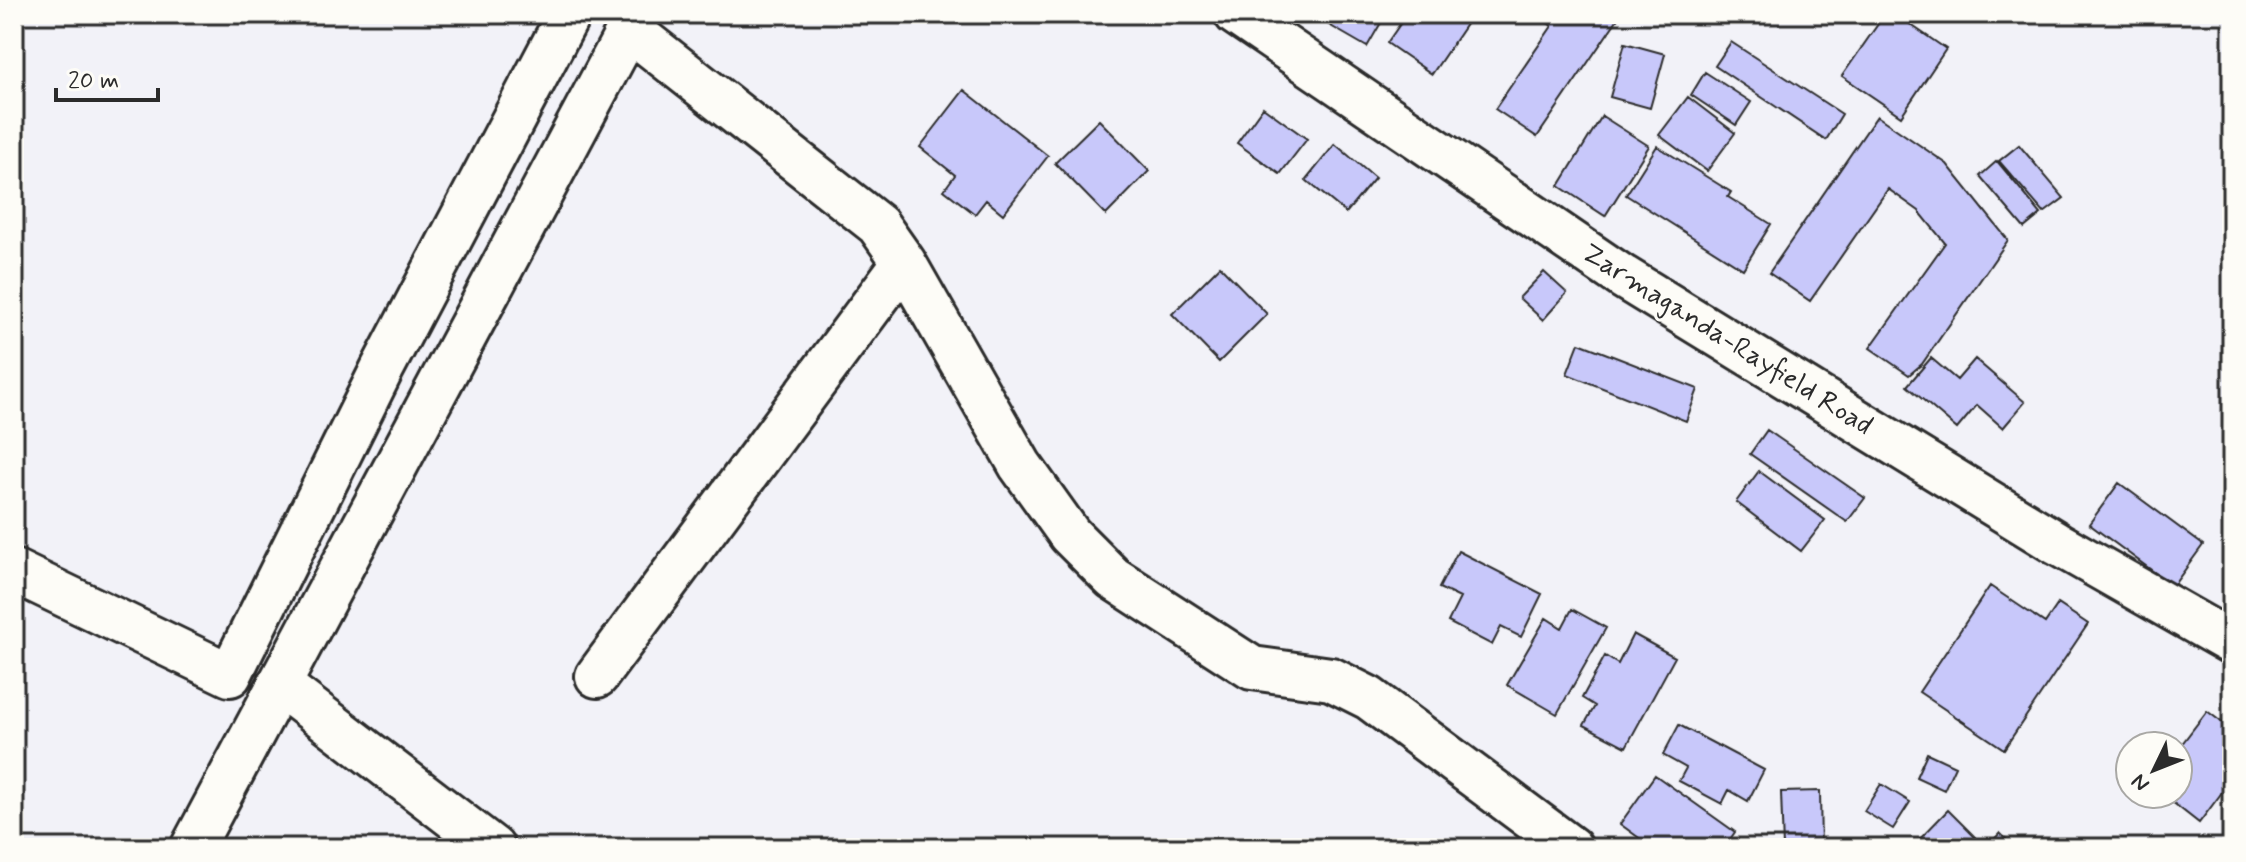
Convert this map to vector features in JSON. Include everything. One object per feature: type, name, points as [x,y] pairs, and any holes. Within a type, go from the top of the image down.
[{"type":"street","points":[[14,571],[230,675],[382,369],[569,14]]},
{"type":"street","name":"Zarmaganda-Rayfield Road","points":[[1246,17],[1623,277],[2058,544],[2232,643]]},
{"type":"street","points":[[192,848],[633,22],[878,225],[904,262],[1020,465],[1070,535],[1113,578],[1252,668],[1331,679],[1369,698],[1571,848]]},
{"type":"street","points":[[597,676],[904,262]]},
{"type":"street","points":[[279,684],[493,848]]},
{"type":"building","points":[[1310,14],[1386,14],[1367,47]]},
{"type":"building","points":[[1407,14],[1473,14],[1432,74],[1387,43]]},
{"type":"building","points":[[1535,14],[1621,14],[1537,137],[1495,109],[1552,26]]},
{"type":"building","points":[[1885,14],[1895,14],[1946,49],[1901,116],[1842,76]]},
{"type":"building","points":[[1731,42],[1842,114],[1826,140],[1715,66]]},
{"type":"building","points":[[1625,43],[1665,54],[1650,108],[1610,97]]},
{"type":"building","points":[[1705,72],[1751,102],[1736,125],[1691,95]]},
{"type":"building","points":[[964,90],[1048,156],[1003,214],[986,200],[975,214],[944,190],[955,175],[920,147]]},
{"type":"building","points":[[1688,97],[1735,133],[1707,171],[1659,135]]},
{"type":"building","points":[[1263,107],[1307,139],[1280,174],[1237,143]]},
{"type":"building","points":[[1602,116],[1649,146],[1605,216],[1559,186]]},
{"type":"building","points":[[1877,116],[1947,164],[2008,240],[1922,364],[1909,375],[1870,348],[1945,243],[1919,211],[1888,189],[1810,301],[1769,273]]},
{"type":"building","points":[[1099,120],[1149,171],[1106,215],[1055,163]]},
{"type":"building","points":[[1335,144],[1375,178],[1346,213],[1306,180]]},
{"type":"building","points":[[2019,145],[2064,198],[2044,213],[1999,161]]},
{"type":"building","points":[[1657,146],[1731,192],[1728,197],[1771,224],[1743,269],[1626,195]]},
{"type":"building","points":[[1997,161],[2041,214],[2024,228],[1980,176]]},
{"type":"building","points":[[1220,266],[1267,314],[1219,362],[1172,314]]},
{"type":"building","points":[[1544,272],[1567,293],[1543,320],[1519,298]]},
{"type":"building","points":[[1579,343],[1698,389],[1686,421],[1567,374]]},
{"type":"building","points":[[1931,358],[1957,380],[1975,359],[2025,402],[2003,428],[1977,405],[1957,429],[1907,386]]},
{"type":"building","points":[[1767,430],[1865,498],[1847,522],[1750,454]]},
{"type":"building","points":[[1759,471],[1825,520],[1801,551],[1736,502]]},
{"type":"building","points":[[2119,483],[2203,545],[2173,586],[2089,524]]},
{"type":"building","points":[[1458,551],[1542,594],[1521,637],[1501,627],[1492,645],[1448,622],[1460,598],[1439,588]]},
{"type":"building","points":[[1990,586],[2045,623],[2058,604],[2088,624],[2004,749],[1919,692]]},
{"type":"building","points":[[1572,609],[1606,628],[1557,714],[1507,685],[1546,618],[1562,628]]},
{"type":"building","points":[[1633,634],[1675,657],[1626,747],[1584,725],[1595,706],[1582,698],[1605,656],[1618,664]]},
{"type":"building","points":[[2207,711],[2232,730],[2232,779],[2199,823],[2182,810],[2194,810],[2192,730]]},
{"type":"building","points":[[1679,725],[1764,770],[1748,801],[1729,790],[1722,804],[1679,781],[1686,768],[1663,755]]},
{"type":"building","points":[[1927,753],[1955,766],[1944,790],[1916,777]]},
{"type":"building","points":[[1655,775],[1735,832],[1724,848],[1653,848],[1620,824]]},
{"type":"building","points":[[1881,784],[1910,802],[1893,829],[1864,811]]},
{"type":"building","points":[[1820,791],[1821,848],[1783,848],[1781,792]]},
{"type":"building","points":[[1948,810],[1986,848],[1911,848]]},
{"type":"building","points":[[2000,833],[2015,848],[1986,848]]}]
